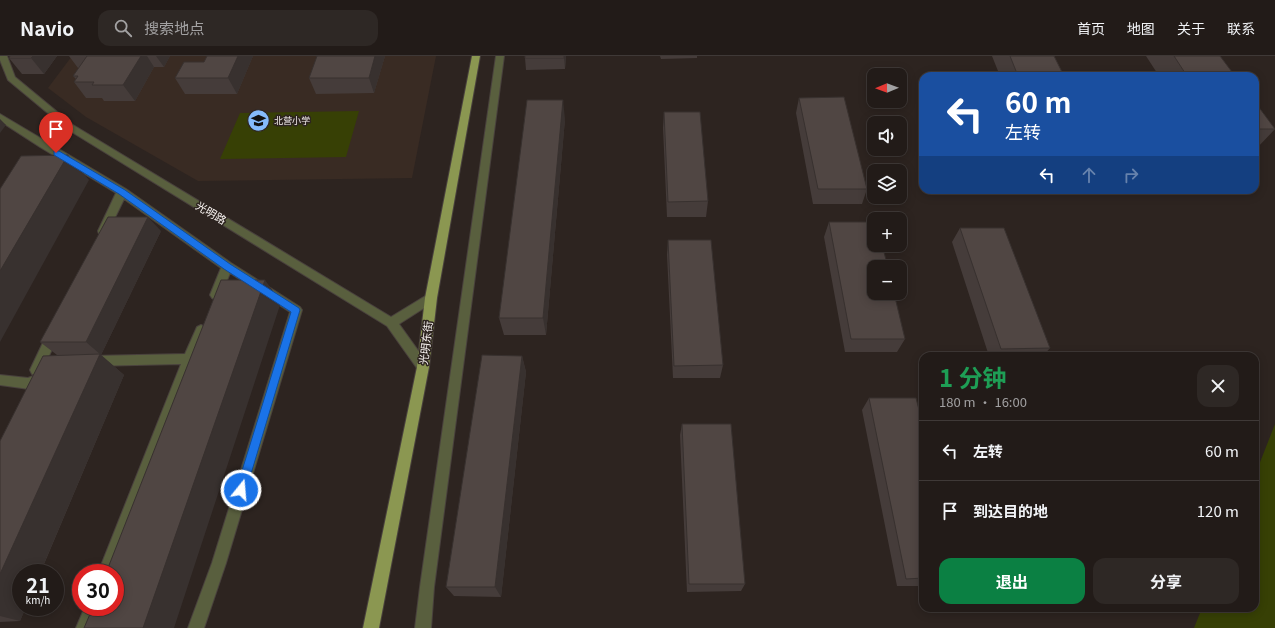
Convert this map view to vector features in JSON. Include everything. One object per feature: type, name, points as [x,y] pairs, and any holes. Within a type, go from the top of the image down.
[{"type":"main road","name":"光明东街","points":[[371,628],[423,367],[431,298],[476,56]]},
{"type":"street","name":"光明路","points":[[3,56],[11,78],[70,127],[390,323],[423,367]]},
{"type":"street","points":[[423,628],[427,587],[500,56]]},
{"type":"street","points":[[0,117],[41,149],[122,192],[227,266],[296,310],[221,555],[196,628]]},
{"type":"street","points":[[98,242],[122,192]]},
{"type":"street","points":[[110,564],[227,266]]},
{"type":"street","points":[[390,323],[431,298]]},
{"type":"street","points":[[23,397],[60,321]]},
{"type":"street","points":[[82,362],[190,359]]},
{"type":"street","points":[[0,380],[29,384],[56,372]]},
{"type":"street","points":[[84,628],[89,616]]},
{"type":"shaded area","name":"北营小学","points":[[72,56],[436,56],[412,178],[198,181],[86,117],[48,88]]},
{"type":"green space","points":[[359,111],[346,157],[220,159],[240,113]]},
{"type":"green space","points":[[1275,424],[1275,628],[1194,628],[1200,612],[1259,612],[1259,465]]},
{"type":"building","points":[[10,56],[33,56],[31,58],[9,58]]},
{"type":"building","points":[[87,56],[141,56],[123,85],[92,85],[94,82],[74,82],[78,76],[73,76]]},
{"type":"building","points":[[207,56],[238,56],[228,78],[175,78],[184,62],[204,62]]},
{"type":"building","points":[[317,56],[375,56],[369,78],[309,78]]},
{"type":"building","points":[[525,56],[564,56],[564,58],[525,58]]},
{"type":"building","points":[[1010,56],[1054,56],[1062,72],[1016,72]]},
{"type":"building","points":[[1174,56],[1220,56],[1232,72],[1184,72]]},
{"type":"building","points":[[844,97],[867,189],[818,189],[799,98]]},
{"type":"building","points":[[527,100],[563,100],[543,318],[499,318]]},
{"type":"building","points":[[1259,107],[1275,129],[1259,129]]},
{"type":"building","points":[[664,112],[700,112],[708,201],[668,202]]},
{"type":"building","points":[[68,155],[0,271],[0,189],[21,156]]},
{"type":"building","points":[[108,217],[148,217],[86,342],[40,342]]},
{"type":"building","points":[[829,222],[867,222],[867,252],[884,252],[886,260],[867,260],[867,300],[896,300],[905,339],[851,339]]},
{"type":"building","points":[[960,228],[1004,228],[1050,348],[1001,349]]},
{"type":"building","points":[[668,240],[711,240],[723,365],[674,366]]},
{"type":"building","points":[[221,280],[265,280],[143,628],[84,628],[89,616],[124,616],[124,564],[110,564]]},
{"type":"building","points":[[100,354],[0,574],[0,441],[43,356]]},
{"type":"building","points":[[482,355],[522,356],[495,587],[446,587]]},
{"type":"building","points":[[869,398],[916,398],[919,410],[919,578],[906,579]]},
{"type":"building","points":[[682,424],[731,424],[745,584],[689,584]]},
{"type":"place","name":"北营小学","points":[[258,121]]},
{"type":"route","points":[[56,153],[122,192],[227,266],[296,310],[241,490]]}]
